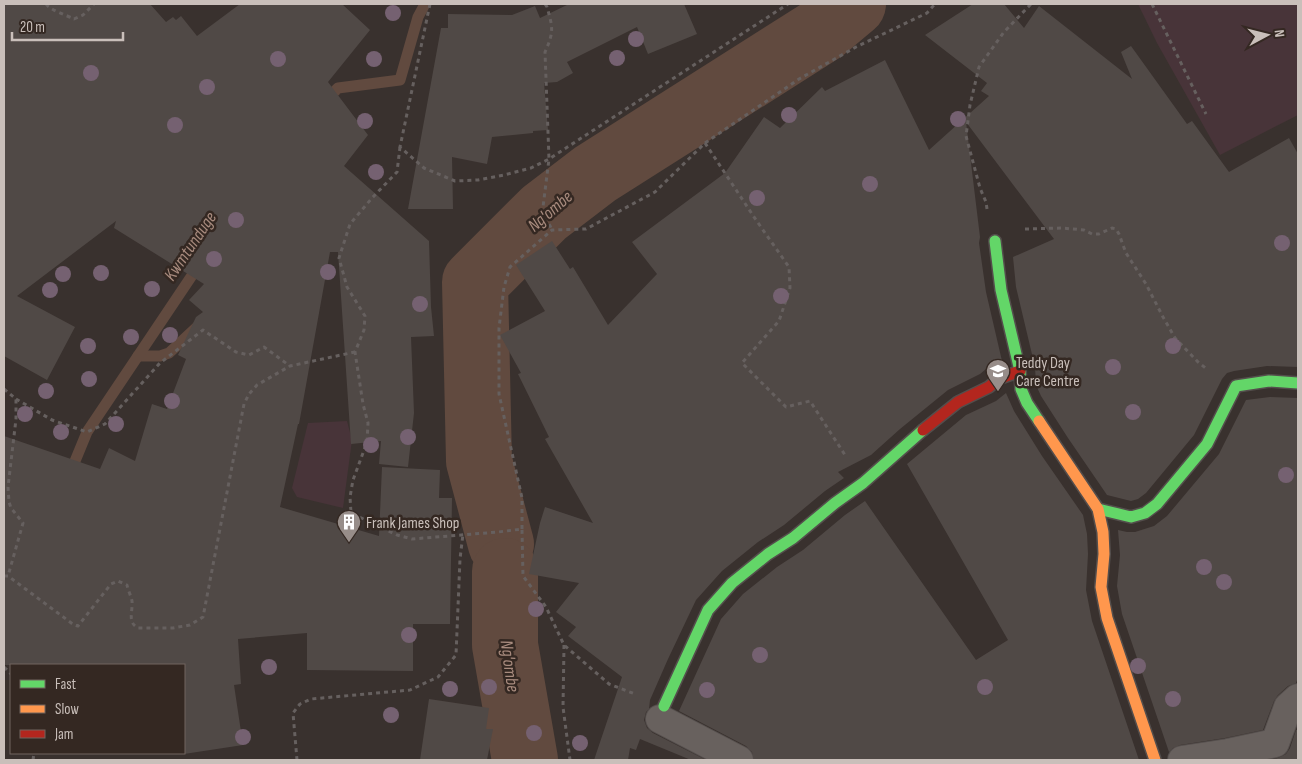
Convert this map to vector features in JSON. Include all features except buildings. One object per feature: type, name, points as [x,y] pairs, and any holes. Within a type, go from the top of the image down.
[{"type":"street","points":[[995,241],[1001,290],[1020,371],[1021,389],[1026,403],[1098,509],[1104,547],[1101,587],[1107,618],[1155,760]]},
{"type":"street","points":[[739,760],[662,712],[708,610],[732,583],[863,483],[958,402],[989,388],[998,379],[1020,371]]},
{"type":"street","points":[[1098,509],[1131,517],[1145,513],[1157,504],[1207,444],[1236,386],[1269,381],[1298,382]]},
{"type":"street","points":[[1182,760],[1275,743],[1288,707],[1298,698]]},
{"type":"path","points":[[46,4],[49,9],[59,11],[74,19],[83,15],[94,4]]},
{"type":"path","points":[[430,4],[400,147],[397,172],[350,224],[339,258],[347,287],[364,316],[364,330],[355,352],[368,423],[367,442],[352,480],[351,513],[397,535],[412,539],[522,529]]},
{"type":"path","points":[[545,4],[552,31],[545,52],[549,158],[543,207],[552,230]]},
{"type":"path","points":[[400,147],[424,168],[455,180],[478,180],[531,168],[788,4]]},
{"type":"path","points":[[662,712],[609,684],[564,645],[546,607],[523,576],[522,498],[499,394],[500,312],[504,287],[510,267],[552,230],[586,229],[655,192],[705,142],[799,79],[856,47],[927,13],[935,4]]},
{"type":"path","points":[[1031,4],[1004,32],[979,68],[970,105],[966,136],[980,188],[986,202],[995,241],[1006,232],[1027,229],[1084,230],[1092,234],[1099,234],[1112,228],[1116,229],[1126,253],[1146,284],[1176,338],[1213,375],[1236,386]]},
{"type":"path","points":[[1152,4],[1206,114]]},
{"type":"path","points":[[705,142],[788,267],[790,288],[779,320],[742,363],[786,407],[810,401],[863,483]]},
{"type":"path","points":[[4,389],[16,399],[52,420],[87,432],[105,424],[160,363],[203,330],[236,352],[249,355],[264,347],[290,366]]},
{"type":"path","points":[[16,399],[8,502],[24,523],[6,576],[78,626],[111,584],[118,581],[127,585],[132,601],[131,621],[134,625],[138,628],[173,628],[190,625],[203,617],[244,404],[249,394],[257,385],[290,366],[355,352]]},
{"type":"path","points":[[297,760],[293,713],[300,704],[311,699],[410,690],[438,677],[456,656],[460,559],[463,534]]},
{"type":"path","points":[[564,645],[563,707],[570,760]]},
{"type":"shaded area","points":[[1138,4],[1298,4],[1298,115],[1220,155],[1157,43]]},
{"type":"shaded area","points":[[347,421],[352,440],[343,508],[297,497],[292,488],[308,423]]},
{"type":"waterway","name":"Kwmtunduge","points":[[324,102],[338,88],[400,80],[418,17],[425,4]]},
{"type":"waterway","name":"Ng'ombe","points":[[501,544],[479,461],[475,282],[544,213],[595,174],[822,30],[853,4]]},
{"type":"waterway","name":"Kwmtunduge","points":[[68,473],[73,466],[87,432],[199,265]]},
{"type":"waterway","points":[[138,356],[160,356],[169,353],[197,327]]},
{"type":"waterway","name":"Ng'ombe","points":[[505,571],[505,645],[525,760]]},
{"type":"traffic: fast","points":[[995,241],[1001,290],[1020,371],[1021,389],[1027,403],[1039,421]]},
{"type":"traffic: fast","points":[[1098,509],[1131,517],[1145,513],[1157,504],[1207,444],[1236,386],[1269,381],[1298,383]]},
{"type":"traffic: fast","points":[[664,706],[708,610],[732,583],[863,483],[923,430]]},
{"type":"traffic: slow","points":[[1039,421],[1098,509],[1103,532],[1104,554],[1101,587],[1107,618],[1155,760]]},
{"type":"traffic: jam","points":[[923,430],[958,402],[989,387],[998,379],[1020,371]]},
{"type":"place","name":"Teddy Day Care Centre","points":[[998,392]]},
{"type":"place","name":"Frank James Shop","points":[[349,543]]}]
